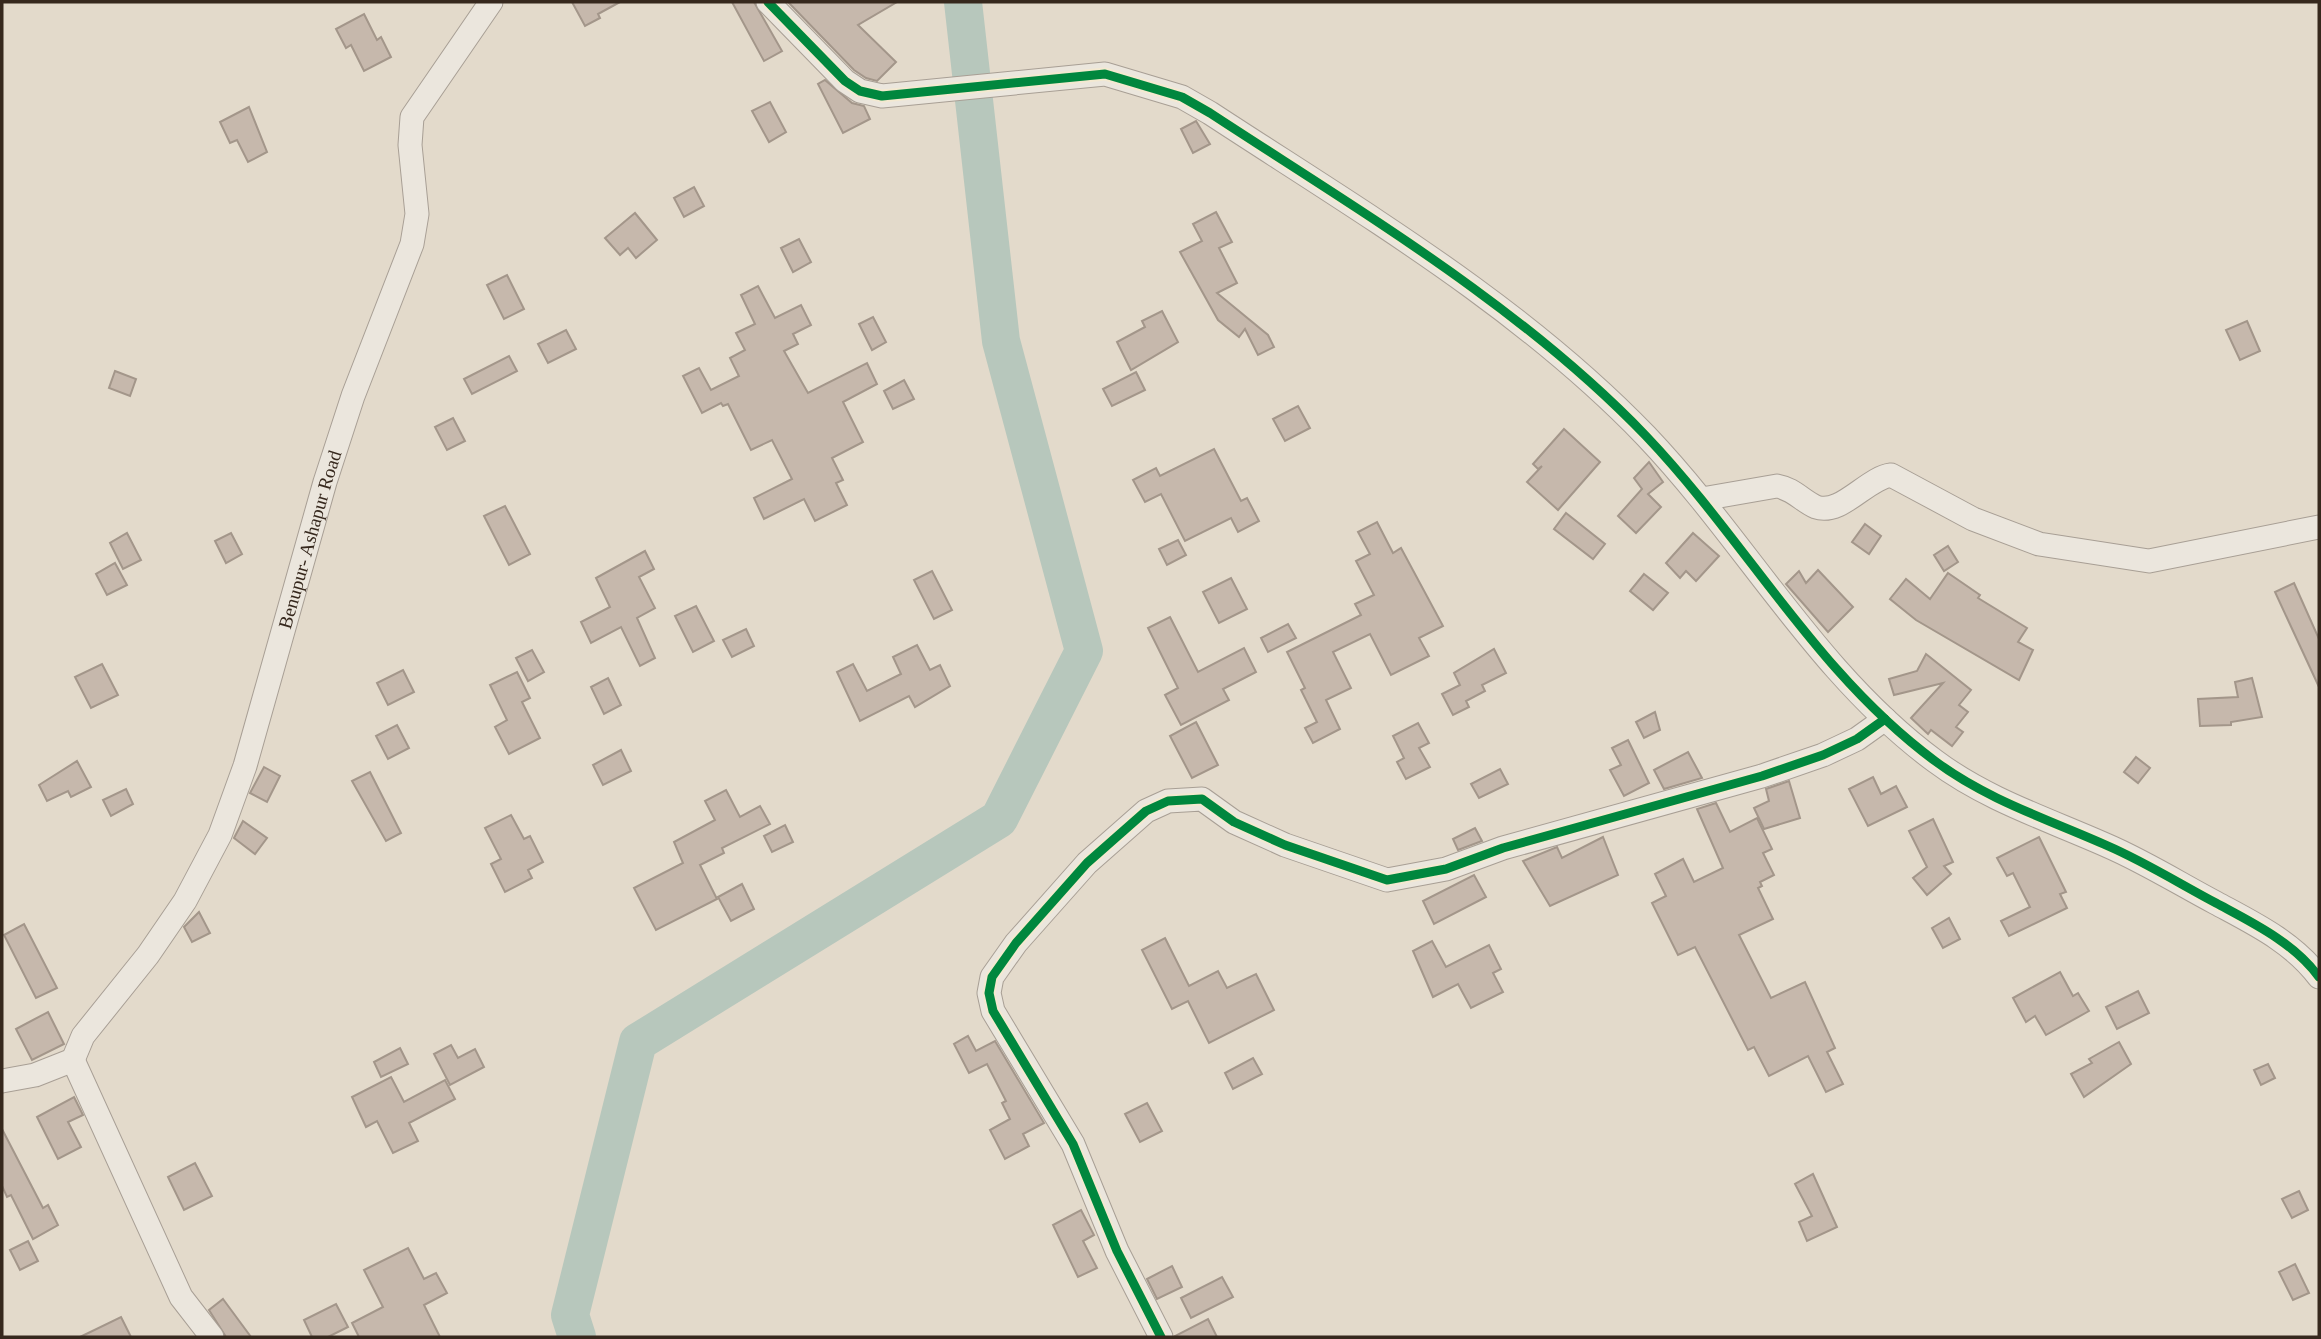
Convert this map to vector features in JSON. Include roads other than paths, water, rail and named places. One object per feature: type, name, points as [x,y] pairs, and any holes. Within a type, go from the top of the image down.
[{"type":"street","name":"Benupur- Ashapur Road","points":[[73,1060],[83,1036],[148,955],[185,901],[219,835],[245,766],[341,433],[412,243],[417,214],[410,145],[412,117],[491,2]]},
{"type":"street","points":[[768,2],[845,81],[860,91],[882,96],[1105,74],[1170,93],[1200,108],[1454,273],[1551,350],[1616,408],[1702,499],[1817,647],[1885,719],[1937,763],[1980,789],[2111,847],[2312,953],[2319,977]]},
{"type":"street","points":[[1702,499],[1777,486],[1789,488],[1817,507],[1828,508],[1842,502],[1878,477],[1891,475],[1973,519],[2039,544],[2149,561],[2319,527]]},
{"type":"street","points":[[1161,1337],[1117,1251],[1073,1144],[993,1011],[989,993],[992,977],[1016,943],[1087,863],[1116,836],[1146,811],[1168,801],[1202,799],[1234,822],[1285,845],[1387,880],[1446,869],[1503,848],[1762,776],[1823,755],[1857,739],[1885,719]]},
{"type":"street","points":[[2,1081],[35,1075],[73,1060],[181,1297],[212,1337]]},
{"type":"waterway","points":[[577,1337],[570,1315],[638,1042],[999,819],[1084,651],[1001,341],[963,2]]}]
